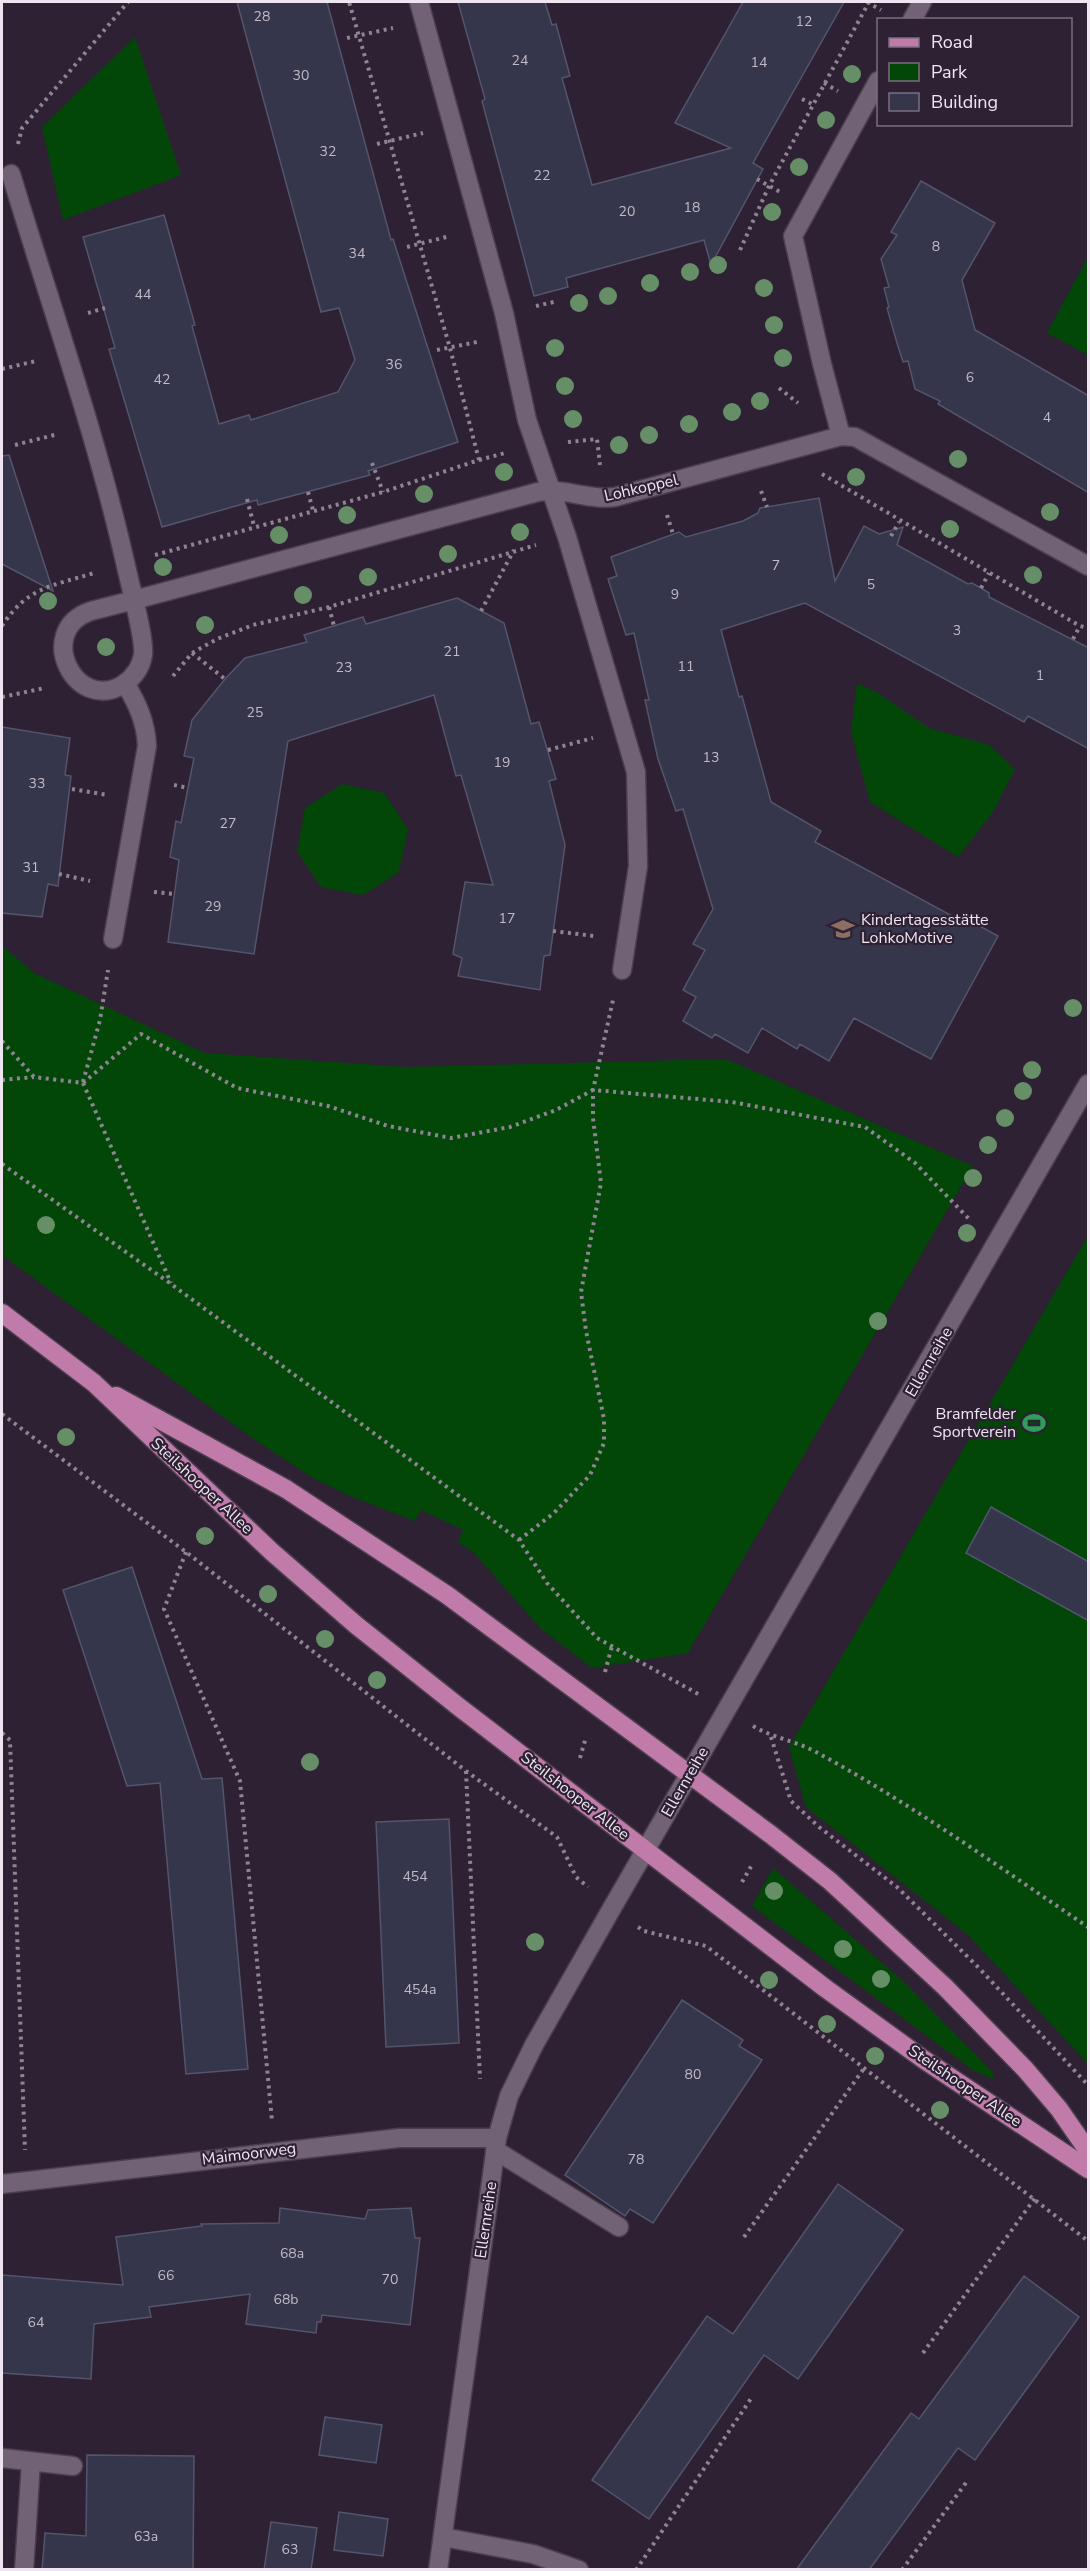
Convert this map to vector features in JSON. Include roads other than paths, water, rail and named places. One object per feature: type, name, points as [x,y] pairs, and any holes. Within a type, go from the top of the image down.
[{"type":"main road","name":"Steilshooper Allee","points":[[2,1313],[94,1383],[272,1551],[356,1625],[645,1851],[922,2059],[1089,2169]]},
{"type":"main road","name":"Steilshooper Allee","points":[[94,1383],[286,1489],[447,1595],[770,1834],[830,1881],[945,1987],[1025,2069],[1059,2109],[1089,2151]]},
{"type":"street","points":[[419,2],[509,336],[527,420],[567,537],[636,772],[638,866],[622,970]]},
{"type":"street","points":[[913,18],[922,2]]},
{"type":"street","points":[[877,85],[793,236],[841,436],[855,437],[1089,566]]},
{"type":"street","points":[[11,174],[88,427],[134,600],[143,656],[137,671],[125,682],[141,712],[147,746],[113,939]]},
{"type":"street","name":"Lohkoppel","points":[[125,682],[105,690],[94,688],[79,681],[68,669],[63,653],[65,637],[69,627],[86,612],[551,490],[602,499],[615,497],[841,436]]},
{"type":"street","name":"Ellernreihe","points":[[438,2570],[496,2144],[509,2096],[534,2046],[612,1908],[1089,1084]]},
{"type":"street","name":"Maimoorweg","points":[[2,2184],[399,2138],[496,2144]]},
{"type":"street","points":[[496,2144],[619,2227]]},
{"type":"street","points":[[2,2458],[73,2466]]},
{"type":"street","points":[[24,2570],[32,2462]]},
{"type":"street","points":[[443,2537],[533,2554],[579,2570]]},
{"type":"place","name":"Kindertagesstätte LohkoMotive","points":[[843,929]]},
{"type":"place","name":"Bramfelder Sportverein","points":[[1034,1423]]}]
